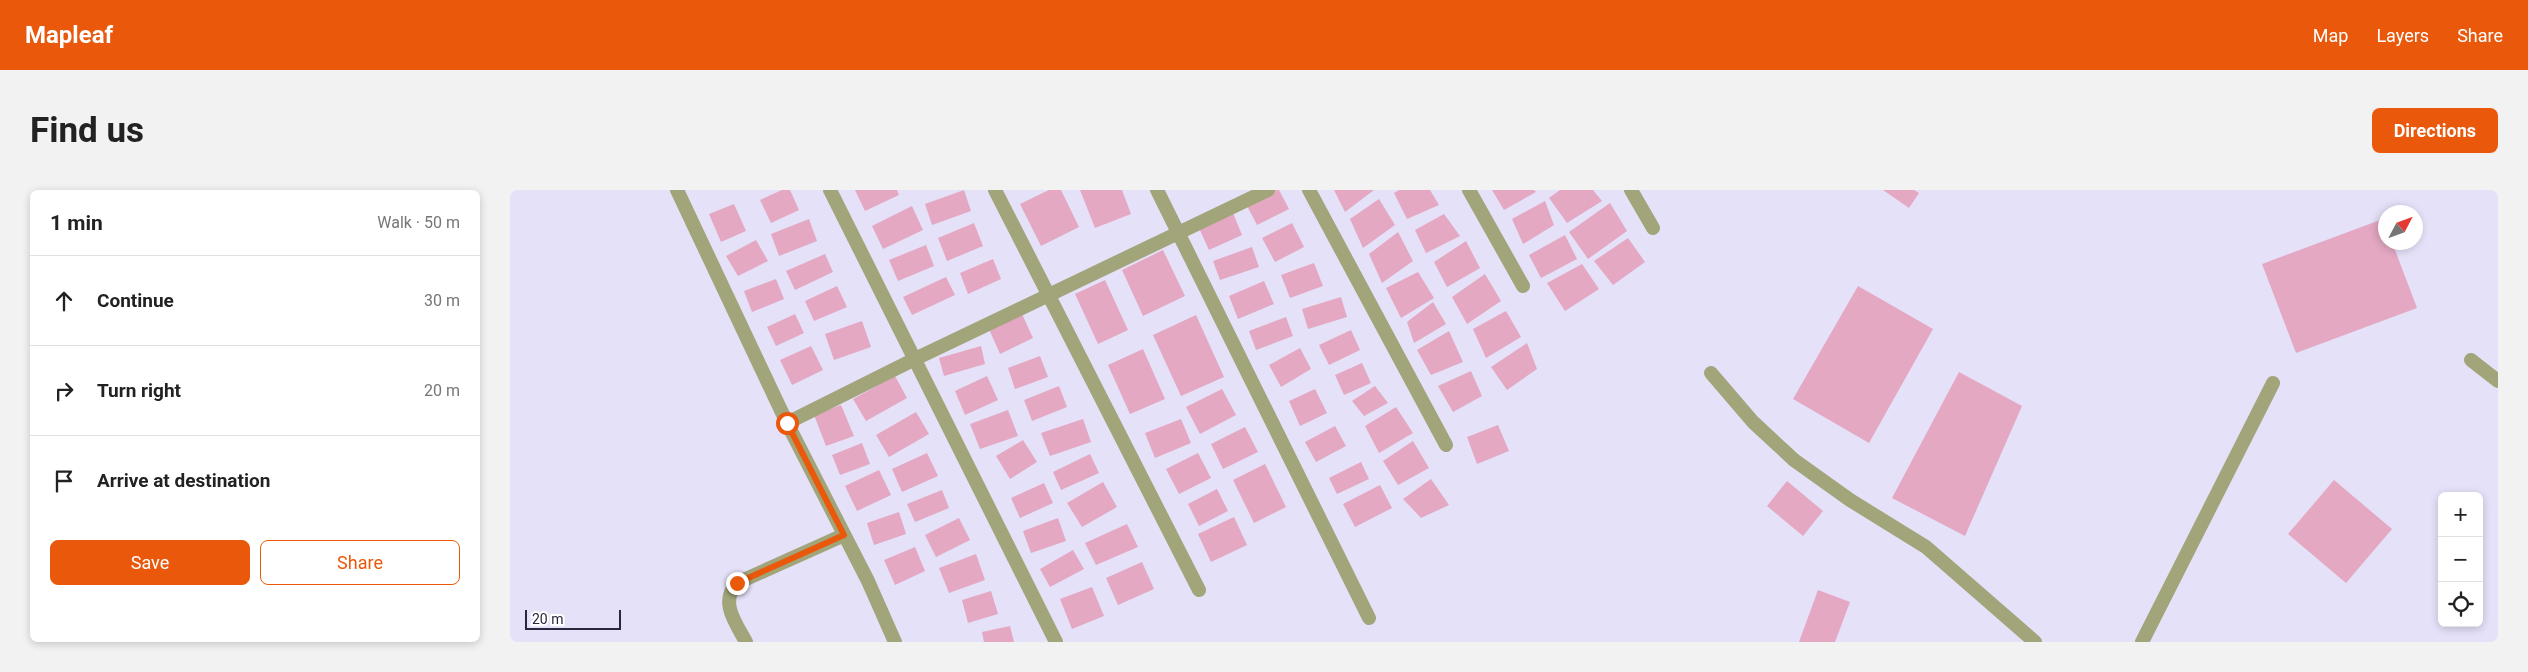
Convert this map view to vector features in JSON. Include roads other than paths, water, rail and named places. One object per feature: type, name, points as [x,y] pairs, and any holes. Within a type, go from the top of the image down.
[{"type":"street","points":[[677,190],[787,423],[896,642]]},
{"type":"street","points":[[830,190],[1056,642]]},
{"type":"street","points":[[995,190],[1198,590]]},
{"type":"street","points":[[1156,190],[1180,233],[1369,618]]},
{"type":"street","points":[[787,423],[915,359],[1268,190]]},
{"type":"street","points":[[1309,190],[1446,445]]},
{"type":"street","points":[[1469,190],[1523,286]]},
{"type":"street","points":[[1631,190],[1653,228]]},
{"type":"street","points":[[2471,360],[2498,381]]},
{"type":"street","points":[[1711,373],[1753,422],[1794,460],[1850,500],[1926,547],[2035,642]]},
{"type":"street","points":[[2142,642],[2273,383]]},
{"type":"street","points":[[746,642],[728,608],[730,591],[737,583],[844,535]]}]
